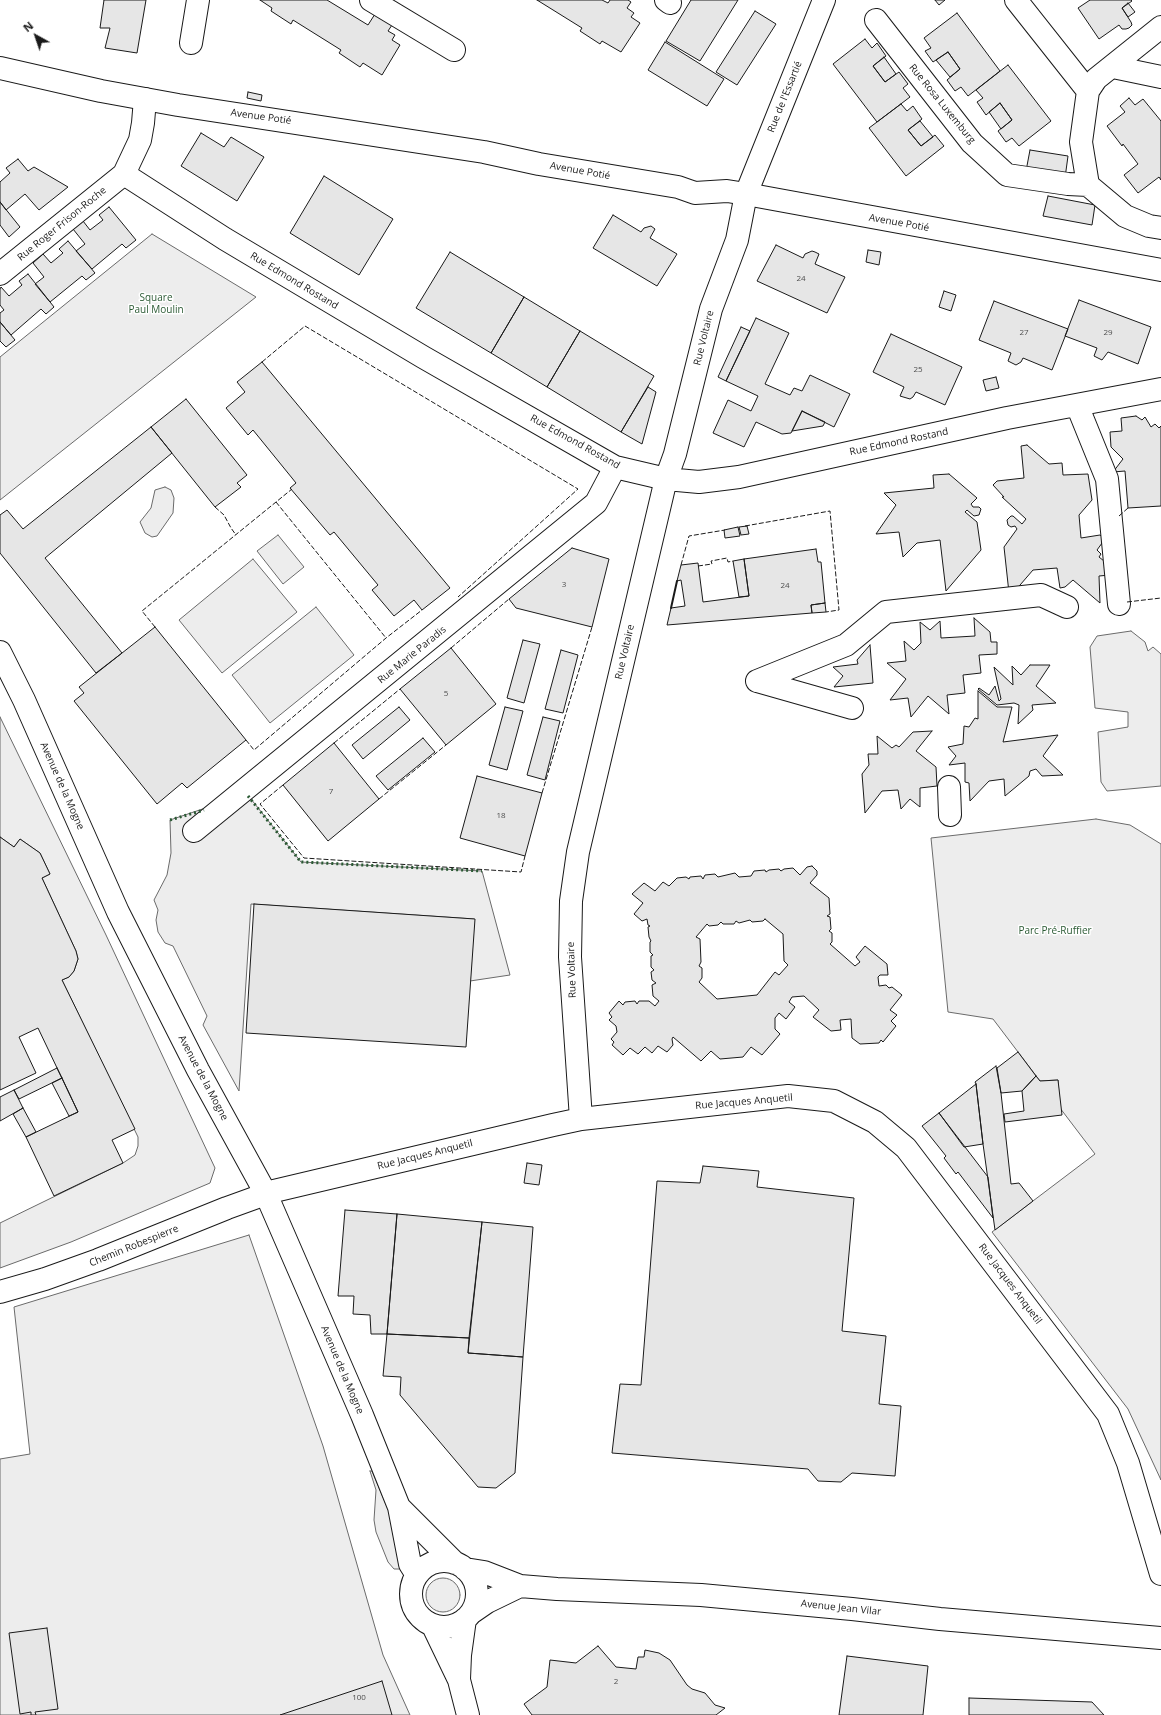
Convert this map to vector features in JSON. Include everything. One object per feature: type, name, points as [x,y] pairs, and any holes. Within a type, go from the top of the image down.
[{"type":"street","points":[[191,43],[198,0]]},
{"type":"street","points":[[370,0],[454,50]]},
{"type":"street","name":"Rue de l'Essartié","points":[[746,194],[824,0]]},
{"type":"street","points":[[1016,0],[1088,91]]},
{"type":"street","name":"Rue Rosa Luxemburg","points":[[876,20],[972,143],[1007,175],[1068,184],[1088,185]]},
{"type":"street","points":[[1161,27],[1096,79],[1088,91],[1081,142],[1088,185],[1125,216],[1149,226],[1161,228]]},
{"type":"street","points":[[1113,66],[1161,77]]},
{"type":"street","name":"Avenue Potié","points":[[0,68],[101,91],[178,105],[484,152],[539,164],[678,187],[695,193],[727,191],[746,194],[1161,270]]},
{"type":"street","points":[[124,174],[140,140],[145,99]]},
{"type":"street","name":"Rue Roger Frison-Roche","points":[[0,274],[124,174]]},
{"type":"street","name":"Rue Edmond Rostand","points":[[124,174],[225,240],[423,357],[615,466],[666,479],[699,482],[739,477],[1007,418],[1161,389]]},
{"type":"street","name":"Rue Voltaire","points":[[581,1119],[570,957],[571,900],[578,852],[666,479],[675,454],[711,308],[736,240],[746,194]]},
{"type":"street","points":[[1077,405],[1107,479],[1120,604]]},
{"type":"street","name":"Rue Marie Paradis","points":[[194,831],[596,503],[615,466]]},
{"type":"street","points":[[852,708],[757,682],[846,645],[886,612],[1041,595],[1067,607]]},
{"type":"street","name":"Avenue de la Mogne","points":[[0,652],[24,700],[118,912],[198,1070],[266,1194],[362,1415],[399,1506],[410,1564],[416,1575]]},
{"type":"street","points":[[949,787],[950,816]]},
{"type":"street","name":"Rue Jacques Anquetil","points":[[266,1194],[581,1119],[788,1096],[834,1101],[875,1122],[906,1148],[1108,1414],[1126,1457],[1161,1574]]},
{"type":"street","name":"Chemin Robespierre","points":[[0,1292],[45,1279],[98,1260],[266,1194]]},
{"type":"street","name":"Avenue de la Mogne","points":[[399,1506],[460,1566]]},
{"type":"street","points":[[444,1561],[484,1572],[520,1586],[487,1602],[455,1625],[444,1627],[433,1626],[424,1621],[417,1614],[412,1604],[410,1594],[416,1575],[424,1568],[434,1563],[444,1561]]},
{"type":"street","points":[[459,1680],[460,1655],[468,1616],[475,1604],[477,1594],[476,1585],[460,1566]]},
{"type":"street","name":"Avenue Jean Vilar","points":[[520,1586],[701,1595],[940,1619],[1161,1638]]},
{"type":"street","points":[[433,1626],[459,1680],[468,1715]]},
{"type":"green space","name":"Square Paul Moulin","points":[[152,234],[256,297],[0,500],[0,357]]},
{"type":"green space","points":[[165,487],[171,490],[174,498],[173,513],[157,536],[152,537],[145,533],[140,522],[151,508],[155,490]]},
{"type":"green space","points":[[278,535],[304,567],[283,584],[257,551]]},
{"type":"green space","points":[[253,559],[297,612],[222,673],[179,620]]},
{"type":"green space","points":[[316,607],[354,655],[270,723],[232,675]]},
{"type":"green space","points":[[1131,631],[1145,642],[1148,651],[1153,647],[1161,654],[1161,786],[1107,791],[1101,782],[1098,732],[1128,727],[1128,712],[1095,708],[1090,647],[1097,636]]},
{"type":"green space","points":[[0,717],[106,935],[215,1168],[210,1183],[71,1242],[0,1268],[0,1223],[123,1163],[135,1155],[138,1146],[138,1137],[62,980],[69,977],[74,971],[78,959],[76,951],[42,878],[50,874],[40,853],[20,839],[14,847],[0,837]]},
{"type":"green space","points":[[247,794],[301,862],[482,871],[510,975],[470,981],[474,919],[251,904],[239,1091],[203,1025],[207,1016],[173,946],[165,943],[158,932],[156,920],[158,910],[154,900],[167,875],[171,853],[170,820]]},
{"type":"green space","name":"Parc Pré-Ruffier","points":[[1096,819],[1130,825],[1161,844],[1161,1480],[1128,1409],[992,1232],[1095,1154],[1060,1108],[1058,1080],[1040,1081],[993,1019],[948,1012],[931,838]]},
{"type":"green space","points":[[249,1235],[323,1446],[383,1655],[410,1715],[0,1715],[0,1459],[30,1454],[14,1307]]},
{"type":"green space","points":[[370,1471],[372,1471],[396,1528],[402,1565],[400,1569],[394,1569],[388,1562],[376,1532],[374,1520],[376,1490]]},
{"type":"green space","points":[[440,1578],[446,1578],[450,1579],[457,1585],[460,1595],[459,1602],[453,1609],[446,1612],[440,1612],[436,1611],[429,1605],[426,1598],[426,1592],[427,1588],[433,1581]]},
{"type":"building","points":[[104,0],[146,0],[137,53],[105,48],[110,28],[100,28]]},
{"type":"building","points":[[260,0],[327,0],[368,25],[375,14],[392,25],[388,31],[395,35],[392,40],[400,45],[382,75],[363,63],[360,67],[339,53],[341,50],[293,20],[291,24],[271,11],[272,8]]},
{"type":"building","points":[[537,0],[602,0],[608,3],[610,0],[628,0],[631,2],[627,8],[634,13],[631,17],[640,23],[621,52],[602,41],[600,44],[580,31],[582,28]]},
{"type":"building","points":[[691,0],[738,0],[700,61],[666,41]]},
{"type":"building","points":[[935,0],[945,0],[939,5]]},
{"type":"building","points":[[1090,0],[1131,0],[1132,1],[1122,8],[1132,25],[1129,28],[1122,29],[1119,25],[1099,39],[1078,8]]},
{"type":"building","points":[[1128,3],[1135,12],[1128,17],[1122,8]]},
{"type":"building","points":[[755,11],[776,24],[737,85],[716,72]]},
{"type":"building","points":[[957,13],[1000,71],[968,96],[961,87],[955,91],[947,80],[960,69],[948,52],[933,62],[925,51],[931,48],[924,38]]},
{"type":"building","points":[[865,39],[872,48],[877,43],[886,56],[873,66],[885,82],[899,72],[908,84],[903,88],[910,97],[877,122],[833,64]]},
{"type":"building","points":[[665,42],[724,79],[707,106],[648,70]]},
{"type":"building","points":[[948,52],[960,69],[950,77],[936,60]]},
{"type":"building","points":[[884,57],[896,74],[885,82],[873,66]]},
{"type":"building","points":[[1008,65],[1051,121],[1019,146],[1012,138],[1006,142],[998,131],[1012,120],[1000,103],[986,115],[977,102],[983,98],[976,90]]},
{"type":"building","points":[[248,92],[262,95],[261,101],[247,98]]},
{"type":"building","points":[[1129,98],[1135,105],[1143,99],[1161,121],[1161,180],[1159,177],[1138,193],[1124,175],[1138,164],[1107,126],[1125,112],[1120,106]]},
{"type":"building","points":[[1000,103],[1012,120],[1001,129],[989,112]]},
{"type":"building","points":[[901,104],[907,111],[913,106],[922,119],[908,130],[921,146],[935,135],[944,146],[906,176],[869,128]]},
{"type":"building","points":[[920,121],[933,137],[921,146],[908,130]]},
{"type":"building","points":[[201,133],[224,147],[231,137],[264,157],[237,201],[181,166]]},
{"type":"building","points":[[1030,150],[1068,156],[1065,178],[1026,171]]},
{"type":"building","points":[[18,159],[28,171],[34,167],[68,187],[39,210],[25,194],[6,210],[0,202],[0,182],[10,173],[6,168]]},
{"type":"building","points":[[324,176],[393,219],[359,275],[290,233]]},
{"type":"building","points":[[1048,196],[1095,205],[1092,225],[1043,216]]},
{"type":"building","points":[[0,202],[20,227],[9,237],[0,225]]},
{"type":"building","points":[[109,207],[136,240],[126,248],[122,244],[92,269],[76,251],[85,244],[73,229],[83,221],[90,230],[103,220],[99,215]]},
{"type":"building","points":[[613,215],[641,232],[644,228],[651,226],[655,229],[650,238],[677,254],[657,286],[593,248]]},
{"type":"building","points":[[68,241],[95,273],[86,280],[82,276],[50,302],[35,284],[44,277],[33,263],[43,254],[51,263],[63,253],[59,249]]},
{"type":"building","points":[[776,245],[803,258],[805,254],[812,251],[815,252],[819,254],[815,264],[845,277],[827,313],[757,281]]},
{"type":"building","points":[[868,250],[881,252],[879,265],[866,262]]},
{"type":"building","points":[[450,252],[524,297],[491,353],[416,308]]},
{"type":"building","points":[[28,274],[54,307],[46,314],[41,309],[11,335],[0,322],[0,313],[4,310],[0,305],[0,289],[1,287],[9,296],[22,285],[19,281]]},
{"type":"building","points":[[944,291],[956,295],[951,311],[939,307]]},
{"type":"building","points":[[524,297],[580,331],[547,387],[491,353]]},
{"type":"building","points":[[1079,300],[1151,327],[1138,364],[1108,352],[1102,360],[1094,356],[1097,348],[1065,336]]},
{"type":"building","points":[[994,301],[1068,329],[1052,370],[1023,358],[1021,362],[1016,365],[1008,361],[1011,353],[979,340]]},
{"type":"building","points":[[756,318],[789,333],[765,384],[790,395],[794,388],[802,391],[810,375],[850,394],[834,427],[802,411],[791,433],[782,434],[756,422],[744,447],[713,433],[728,400],[751,411],[758,396],[726,381]]},
{"type":"building","points":[[0,322],[15,340],[6,347],[0,341]]},
{"type":"building","points":[[741,327],[750,331],[726,381],[718,377]]},
{"type":"building","points":[[580,331],[654,376],[621,432],[547,387]]},
{"type":"building","points":[[891,334],[962,367],[945,405],[916,392],[910,399],[900,396],[904,387],[873,372]]},
{"type":"building","points":[[262,362],[450,588],[422,610],[414,600],[394,616],[372,590],[378,585],[334,532],[330,535],[290,488],[296,483],[292,478],[253,430],[248,435],[226,408],[245,392],[237,382]]},
{"type":"building","points":[[996,377],[999,388],[986,391],[983,380]]},
{"type":"building","points":[[648,387],[656,392],[642,444],[621,432]]},
{"type":"building","points":[[186,399],[247,475],[237,483],[241,487],[215,507],[151,427]]},
{"type":"building","points":[[802,411],[825,422],[823,426],[792,431]]},
{"type":"building","points":[[1136,416],[1142,420],[1145,417],[1151,427],[1155,424],[1159,428],[1161,426],[1161,506],[1128,508],[1125,471],[1113,472],[1123,459],[1111,447],[1110,432],[1122,431],[1121,418]]},
{"type":"building","points":[[151,427],[172,453],[45,558],[122,653],[96,673],[0,553],[0,515],[7,510],[23,529]]},
{"type":"building","points":[[1027,445],[1049,464],[1062,463],[1063,475],[1088,474],[1092,500],[1079,515],[1081,538],[1100,535],[1105,539],[1097,550],[1101,554],[1099,557],[1104,561],[1110,575],[1099,576],[1100,603],[1073,580],[1065,587],[1060,588],[1057,568],[1033,570],[1014,592],[1009,593],[1004,547],[1017,529],[1015,526],[1011,527],[1008,525],[1007,520],[1013,516],[1022,524],[1026,519],[1002,497],[1004,497],[993,485],[997,481],[1024,478],[1021,446]]},
{"type":"building","points":[[949,474],[977,498],[971,504],[973,507],[979,507],[981,509],[979,515],[974,516],[967,510],[965,512],[977,522],[981,550],[946,591],[940,540],[917,543],[903,557],[899,532],[876,534],[896,505],[884,493],[934,488],[933,475]]},
{"type":"building","points":[[747,526],[749,534],[741,535],[739,527]]},
{"type":"building","points":[[738,527],[740,536],[725,538],[724,530]]},
{"type":"building","points":[[572,548],[609,559],[592,627],[516,608],[509,599]]},
{"type":"building","points":[[816,549],[818,562],[821,562],[825,603],[811,605],[812,613],[667,625],[671,608],[685,606],[681,580],[677,581],[681,565],[698,563],[703,602],[749,596],[744,559]]},
{"type":"building","points":[[744,559],[749,596],[739,597],[733,561]]},
{"type":"building","points":[[825,603],[826,612],[812,613],[811,605]]},
{"type":"building","points":[[974,618],[990,632],[991,642],[997,642],[997,654],[979,655],[981,673],[963,675],[965,693],[947,695],[949,714],[928,696],[911,717],[908,698],[890,700],[906,679],[887,663],[906,661],[904,641],[914,650],[921,643],[920,622],[930,630],[940,621],[941,638],[975,636]]},
{"type":"building","points":[[155,627],[246,740],[187,788],[182,783],[157,804],[74,701],[84,693],[79,687]]},
{"type":"building","points":[[523,640],[540,644],[524,703],[507,698]]},
{"type":"building","points":[[870,645],[873,683],[834,687],[843,676],[833,667],[858,664],[857,660]]},
{"type":"building","points":[[451,648],[496,704],[446,745],[400,689]]},
{"type":"building","points":[[561,650],[578,655],[563,713],[545,709]]},
{"type":"building","points":[[1030,665],[1050,665],[1036,686],[1056,703],[1032,705],[1033,710],[1018,724],[1019,705],[1014,703],[997,705],[978,689],[979,688],[989,695],[995,686],[999,701],[1001,699],[994,667],[1013,685],[1012,666],[1021,675]]},
{"type":"building","points":[[978,691],[997,707],[1012,707],[1003,742],[1058,735],[1043,756],[1063,775],[1042,776],[1036,769],[1030,771],[1029,776],[1005,796],[1004,779],[989,781],[970,801],[969,783],[965,782],[965,763],[949,765],[956,756],[948,747],[963,744],[964,726],[969,727],[975,718],[978,719]]},
{"type":"building","points":[[399,707],[410,720],[363,759],[352,745]]},
{"type":"building","points":[[505,707],[523,711],[507,770],[489,765]]},
{"type":"building","points":[[543,717],[560,721],[545,780],[527,775]]},
{"type":"building","points":[[932,731],[916,751],[936,767],[937,786],[920,788],[920,807],[910,799],[901,809],[898,790],[882,791],[865,813],[862,774],[869,765],[868,754],[878,754],[877,736],[892,748],[896,745],[899,747],[913,732]]},
{"type":"building","points":[[423,738],[435,752],[388,790],[376,776]]},
{"type":"building","points":[[334,743],[379,799],[328,841],[283,785]]},
{"type":"building","points":[[477,776],[542,793],[525,856],[460,838]]},
{"type":"building","points":[[0,837],[14,847],[20,839],[40,853],[50,874],[42,878],[76,951],[78,959],[74,971],[69,977],[62,980],[135,1129],[112,1140],[123,1163],[54,1196],[26,1137],[78,1112],[38,1028],[19,1037],[36,1073],[0,1090]]},
{"type":"building","points":[[812,866],[817,871],[817,875],[810,883],[829,898],[830,914],[827,916],[830,917],[831,929],[829,931],[832,933],[832,942],[830,944],[855,966],[860,962],[856,957],[865,946],[887,964],[888,975],[880,975],[878,977],[879,986],[886,985],[889,988],[892,987],[902,995],[890,1010],[897,1015],[891,1021],[896,1026],[883,1042],[881,1040],[879,1043],[860,1044],[852,1038],[851,1019],[840,1020],[841,1030],[831,1031],[813,1017],[819,1010],[804,996],[792,997],[789,1002],[795,1007],[786,1019],[779,1013],[775,1018],[775,1029],[780,1034],[762,1055],[751,1047],[743,1057],[720,1059],[711,1051],[701,1061],[673,1037],[673,1045],[667,1052],[658,1046],[652,1053],[645,1047],[638,1054],[630,1048],[623,1055],[612,1045],[614,1042],[611,1039],[617,1032],[616,1026],[609,1020],[612,1017],[609,1013],[619,1001],[623,1005],[625,1002],[635,1001],[637,1004],[639,1001],[649,1001],[655,1006],[659,1001],[653,996],[652,985],[656,983],[652,980],[651,972],[654,970],[651,967],[651,956],[653,955],[650,952],[651,941],[648,927],[650,926],[648,925],[647,919],[642,921],[634,914],[643,903],[632,894],[644,883],[655,891],[663,882],[669,886],[677,878],[686,877],[689,879],[690,877],[701,876],[703,879],[705,875],[715,874],[718,877],[735,873],[739,877],[751,876],[754,871],[765,870],[766,872],[769,870],[779,869],[781,871],[784,869],[793,868],[800,875],[807,867]],"holes":[[[765,919],[783,934],[784,961],[788,965],[779,975],[775,972],[757,995],[717,999],[699,982],[702,978],[702,968],[699,966],[701,962],[700,939],[696,937],[707,924],[709,926],[718,925],[721,922],[723,924],[734,924],[736,921],[739,923],[750,920],[752,922],[763,921]]]},
{"type":"building","points":[[254,904],[475,919],[466,1047],[246,1033]]},
{"type":"building","points":[[1018,1052],[1036,1076],[1022,1091],[1001,1093],[997,1068]]},
{"type":"building","points":[[996,1066],[1001,1093],[1011,1184],[1019,1183],[1033,1201],[995,1230],[975,1082]]},
{"type":"building","points":[[57,1068],[62,1078],[19,1099],[14,1090]]},
{"type":"building","points":[[1036,1076],[1040,1081],[1058,1080],[1062,1115],[1005,1122],[1004,1114],[1024,1111],[1022,1091]]},
{"type":"building","points":[[62,1078],[78,1112],[69,1116],[52,1083]]},
{"type":"building","points":[[976,1084],[983,1144],[964,1147],[939,1113]]},
{"type":"building","points":[[14,1090],[23,1108],[0,1121],[0,1097]]},
{"type":"building","points":[[23,1108],[36,1132],[26,1137],[13,1114]]},
{"type":"building","points":[[939,1113],[988,1177],[993,1218],[958,1172],[956,1174],[944,1158],[946,1156],[922,1126]]},
{"type":"building","points":[[527,1163],[542,1165],[539,1185],[524,1183]]},
{"type":"building","points":[[703,1166],[759,1171],[757,1187],[854,1198],[842,1331],[886,1336],[879,1404],[901,1406],[895,1476],[852,1473],[841,1482],[818,1481],[808,1469],[612,1453],[620,1384],[641,1385],[657,1181],[700,1183]]},
{"type":"building","points":[[345,1210],[397,1214],[387,1334],[371,1334],[370,1315],[353,1314],[354,1296],[338,1296]]},
{"type":"building","points":[[397,1214],[482,1222],[469,1338],[387,1334]]},
{"type":"building","points":[[482,1222],[533,1227],[523,1357],[468,1353]]},
{"type":"building","points":[[387,1334],[469,1338],[468,1353],[523,1357],[515,1473],[496,1488],[478,1487],[400,1395],[401,1377],[383,1376]]},
{"type":"building","points":[[47,1628],[58,1709],[35,1712],[36,1715],[31,1715],[31,1712],[20,1714],[9,1633]]},
{"type":"building","points":[[598,1646],[616,1667],[636,1669],[638,1657],[644,1657],[645,1650],[659,1653],[670,1660],[687,1685],[692,1689],[705,1693],[715,1705],[725,1708],[716,1715],[532,1715],[524,1704],[547,1687],[550,1660],[576,1663]]},
{"type":"building","points":[[847,1656],[928,1666],[923,1715],[839,1715]]},
{"type":"building","points":[[382,1681],[392,1715],[280,1715]]},
{"type":"building","points":[[969,1698],[1092,1702],[1104,1715],[969,1715]]},
{"type":"hedge","points":[[248,796],[301,862],[482,871]]},
{"type":"hedge","points":[[170,820],[204,810]]},
{"type":"fence","points":[[262,362],[305,326],[578,489],[458,597]]},
{"type":"fence","points":[[155,627],[142,611],[292,489]]},
{"type":"fence","points":[[276,502],[386,638]]},
{"type":"fence","points":[[215,507],[224,515],[236,535]]},
{"type":"fence","points":[[1119,516],[1128,508]]},
{"type":"fence","points":[[745,526],[830,511],[839,610],[826,612]]},
{"type":"fence","points":[[681,565],[689,536],[725,530]]},
{"type":"fence","points":[[698,566],[712,564],[711,561],[727,558],[728,562],[733,561]]},
{"type":"fence","points":[[1127,602],[1161,598]]},
{"type":"fence","points":[[451,648],[509,599]]},
{"type":"fence","points":[[246,740],[254,750],[386,638],[422,610]]},
{"type":"fence","points":[[542,793],[592,627]]},
{"type":"fence","points":[[334,743],[400,689]]},
{"type":"fence","points":[[379,799],[446,745]]},
{"type":"fence","points":[[283,785],[260,804],[304,858],[521,872],[525,856]]},
{"type":"wall","points":[[671,608],[677,581]]}]
